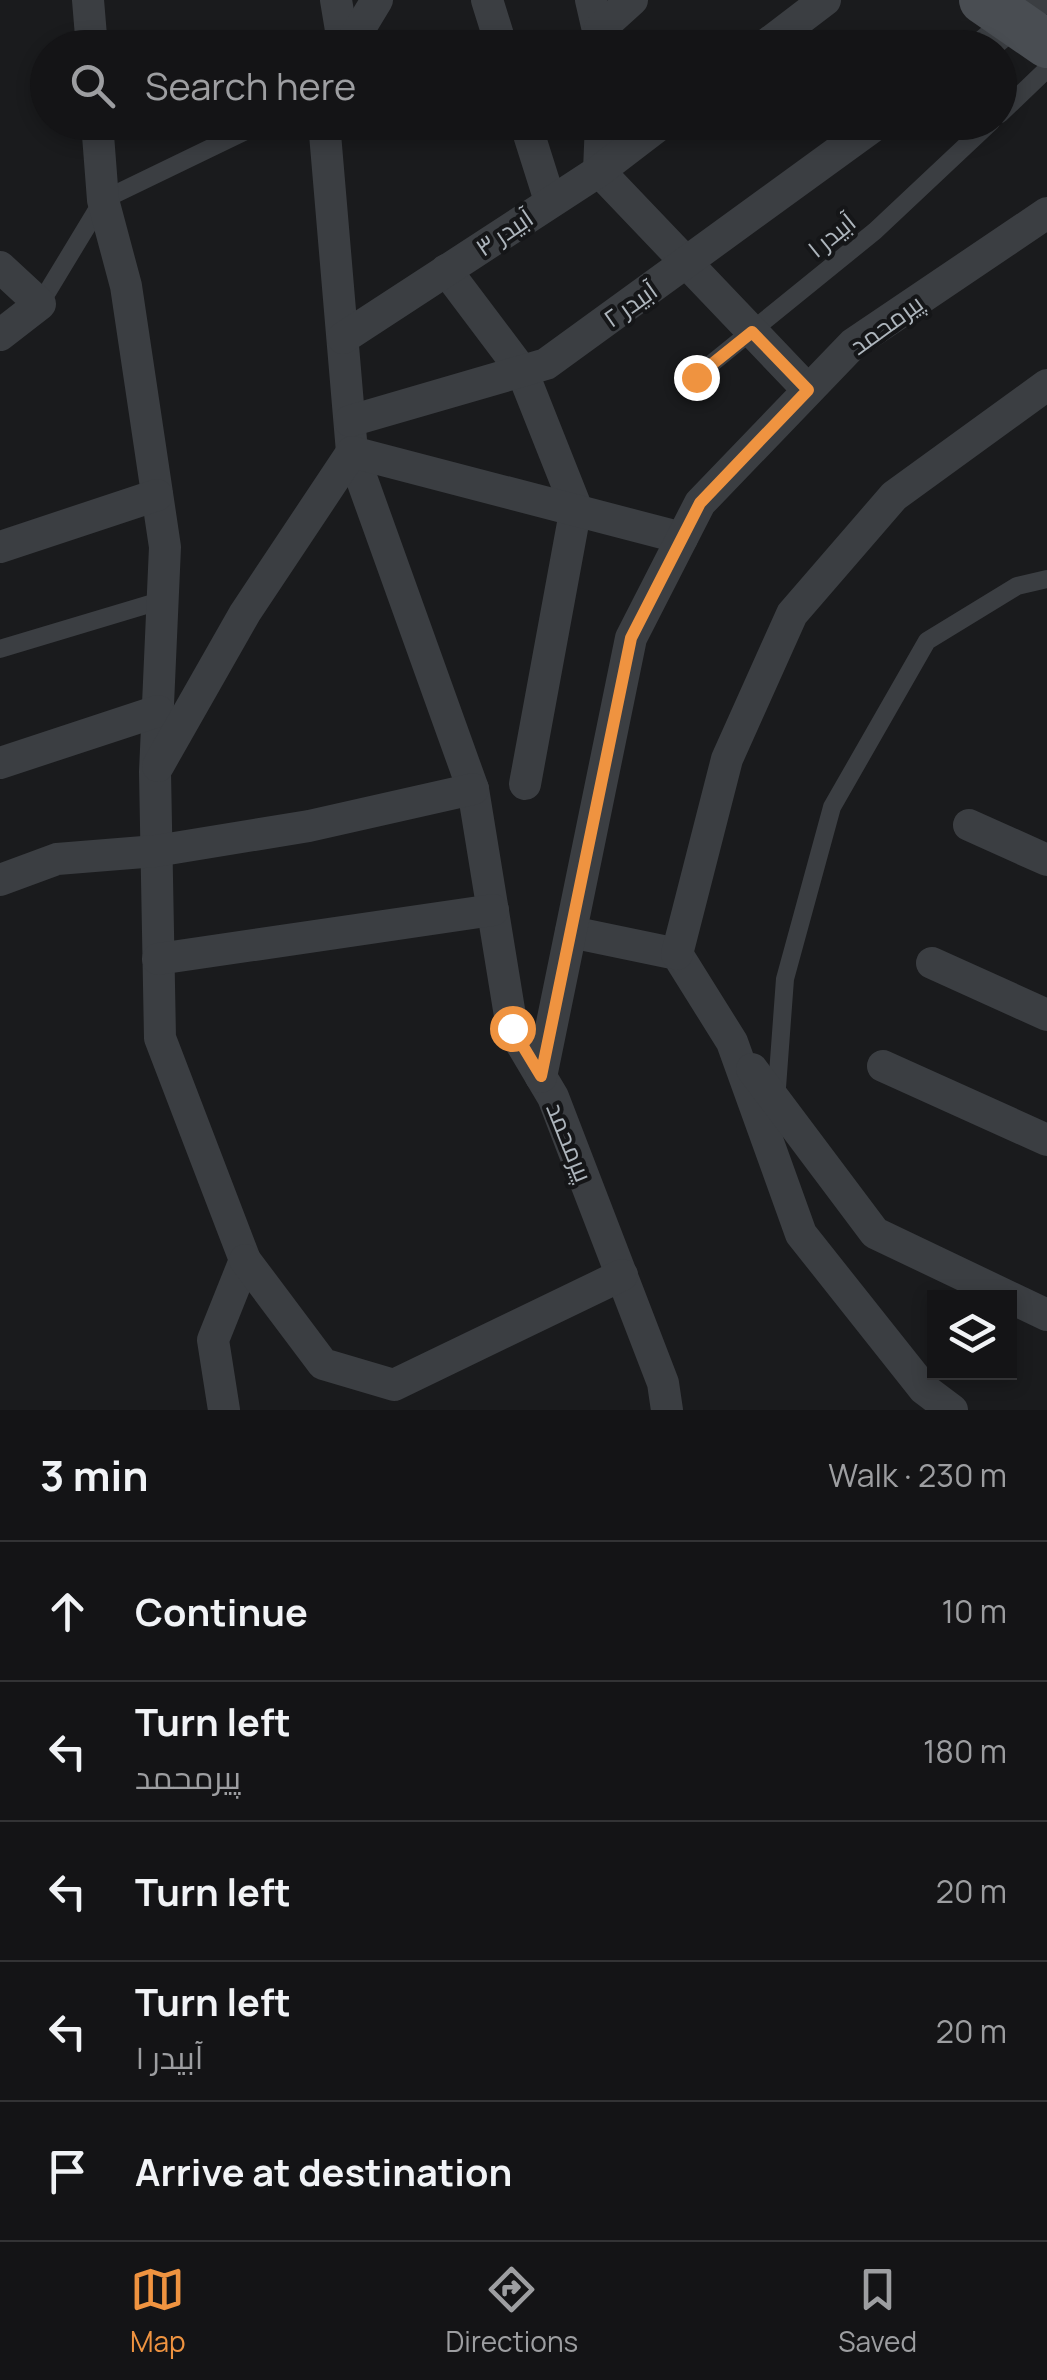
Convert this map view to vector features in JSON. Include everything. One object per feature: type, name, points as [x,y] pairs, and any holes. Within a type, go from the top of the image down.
[{"type":"street","points":[[88,0],[90,30]]},
{"type":"street","points":[[336,0],[342,30]]},
{"type":"street","points":[[358,30],[377,0]]},
{"type":"street","points":[[487,0],[496,30]]},
{"type":"street","points":[[598,25],[632,0]]},
{"type":"street","points":[[786,30],[825,0]]},
{"type":"street","points":[[98,140],[103,200],[126,286],[165,547],[155,772],[160,1038],[245,1260],[324,1364],[394,1385],[622,1275]]},
{"type":"street","points":[[326,140],[351,437],[473,789],[512,1028],[541,1076]]},
{"type":"street","points":[[531,140],[550,201]]},
{"type":"street","points":[[600,140],[599,171],[808,390]]},
{"type":"street","name":"آبیدر ۳","points":[[343,338],[599,171],[639,140]]},
{"type":"street","name":"آبیدر ۲","points":[[351,437],[546,364],[855,140]]},
{"type":"street","name":"پیرمحمد","points":[[668,1410],[664,1383],[541,1076],[631,638],[700,503],[853,344],[1047,213]]},
{"type":"street","points":[[0,267],[40,304],[0,335]]},
{"type":"street","points":[[446,270],[522,371],[576,507],[526,784]]},
{"type":"street","points":[[676,954],[727,759],[792,614],[894,496],[1047,385]]},
{"type":"street","points":[[351,437],[682,538]]},
{"type":"street","points":[[155,772],[351,437]]},
{"type":"street","points":[[0,547],[157,495]]},
{"type":"street","points":[[0,763],[158,710]]},
{"type":"street","points":[[0,880],[57,859],[156,851],[309,826],[473,789]]},
{"type":"street","points":[[970,825],[1047,860]]},
{"type":"street","points":[[158,959],[493,910]]},
{"type":"street","points":[[571,932],[676,954],[732,1042],[875,1233],[1047,1315]]},
{"type":"street","points":[[932,962],[1047,1015]]},
{"type":"street","points":[[732,1042],[801,1234],[924,1389],[952,1410]]},
{"type":"street","points":[[884,1066],[1047,1140]]},
{"type":"street","points":[[224,1410],[213,1340],[245,1260]]},
{"type":"lane","points":[[1017,98],[1047,70]]},
{"type":"lane","points":[[40,304],[103,200],[227,140]]},
{"type":"lane","name":"آبیدر ۱","points":[[696,377],[875,231],[972,140]]},
{"type":"lane","points":[[776,1102],[786,979],[832,806],[927,640],[1017,586],[1047,579]]},
{"type":"lane","points":[[0,649],[162,600]]},
{"type":"route","points":[[512,1028],[541,1076],[631,638],[700,503],[808,390],[752,332],[696,377]]}]
